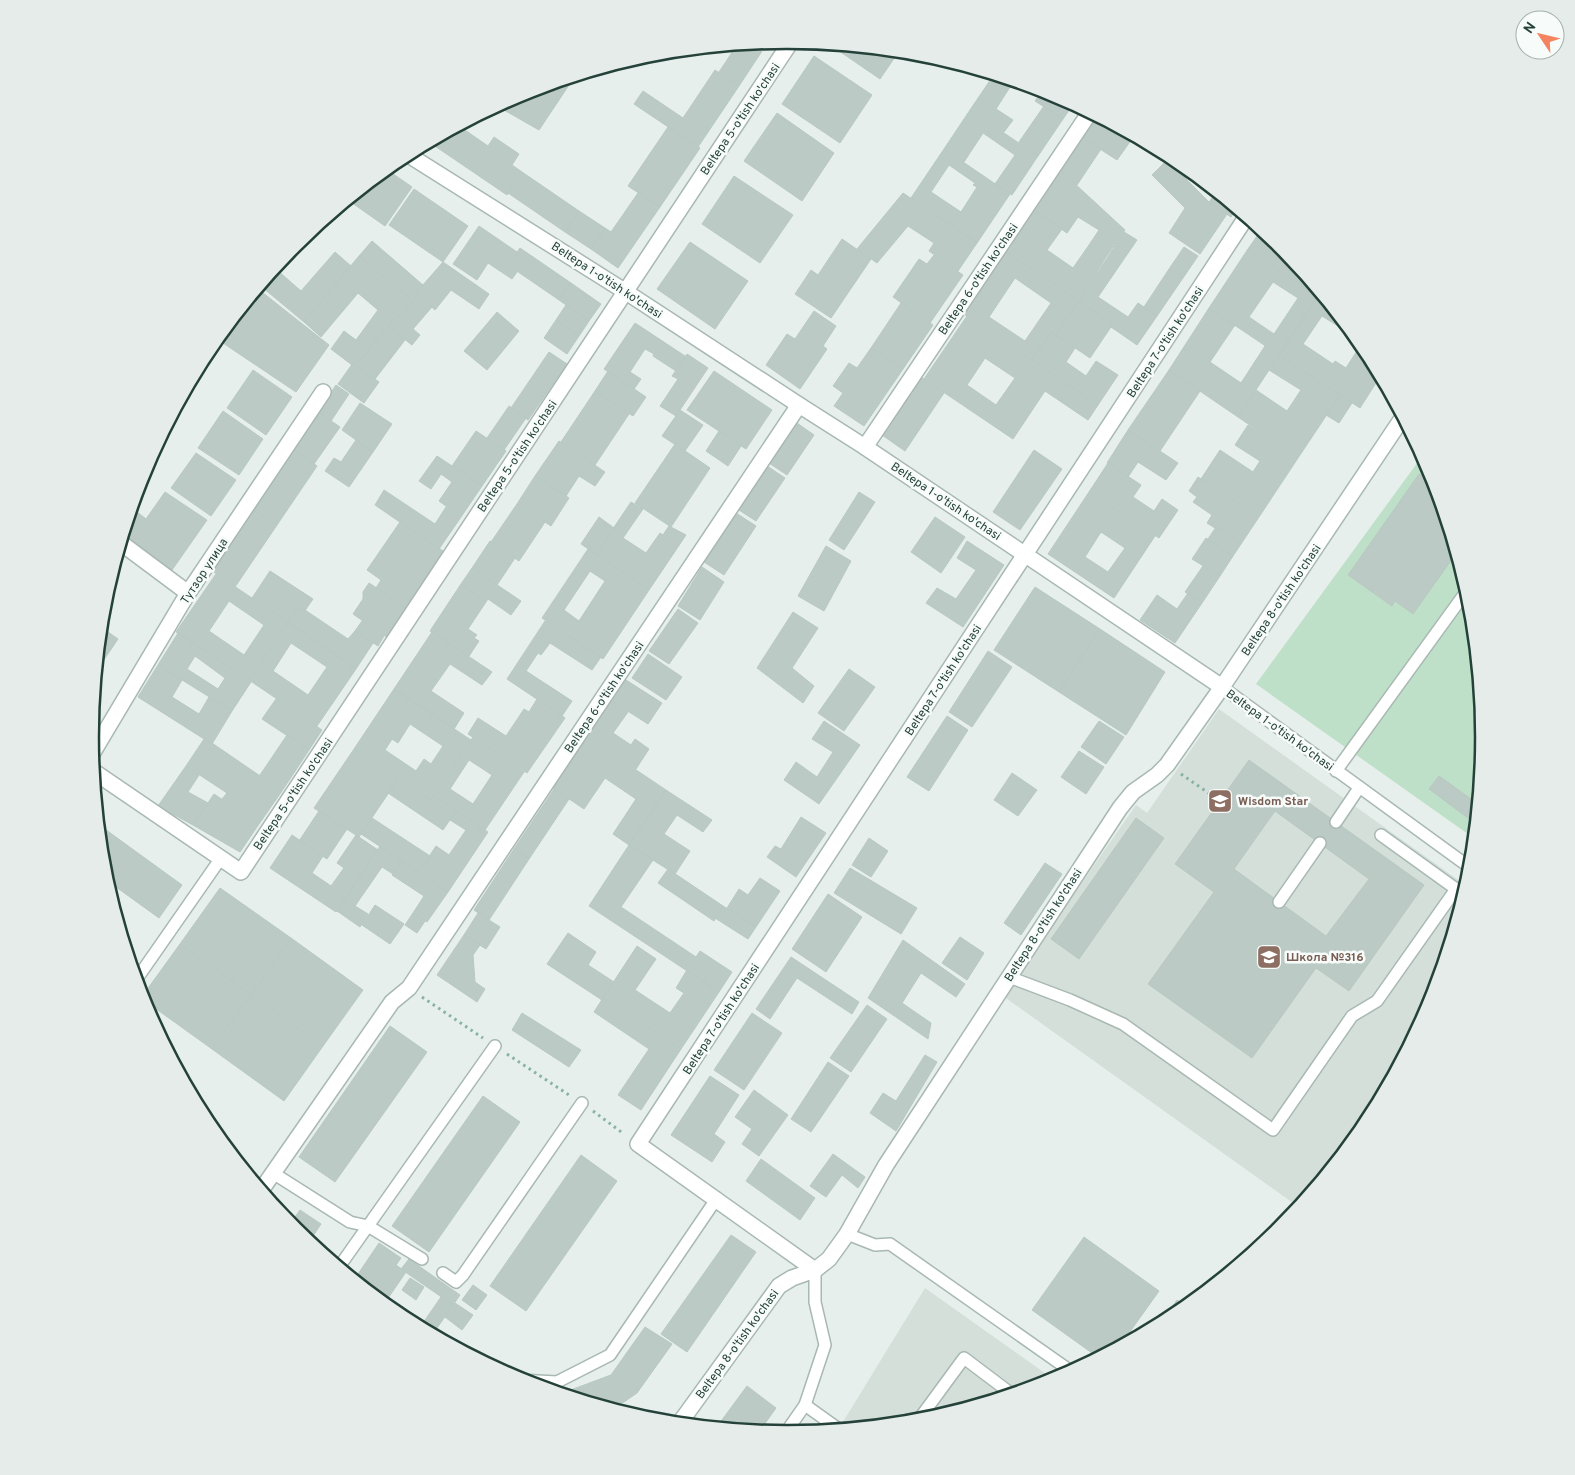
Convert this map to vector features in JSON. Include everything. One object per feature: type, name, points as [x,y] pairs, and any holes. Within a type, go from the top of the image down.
[{"type":"street","name":"Beltepa 5-o'tish ko'chasi","points":[[221,858],[241,872],[786,49]]},
{"type":"street","name":"Beltepa 6-o'tish ko'chasi","points":[[865,447],[1086,117]]},
{"type":"street","name":"Beltepa 1-o'tish ko'chasi","points":[[415,159],[626,292],[865,447],[1222,687]]},
{"type":"street","name":"Beltepa 7-o'tish ko'chasi","points":[[638,1144],[1243,221]]},
{"type":"street","name":"Тутзор улица","points":[[99,742],[188,593],[323,392]]},
{"type":"street","name":"Beltepa 6-o'tish ko'chasi","points":[[264,1184],[273,1174],[392,1002],[409,988],[798,405]]},
{"type":"street","name":"Beltepa 8-o'tish ko'chasi","points":[[683,1418],[779,1286],[792,1278],[815,1270],[829,1260],[847,1234],[886,1166],[1120,808],[1133,792],[1157,775],[1167,765],[1222,687],[1399,422]]},
{"type":"street","points":[[126,547],[188,593]]},
{"type":"street","points":[[100,776],[221,858]]},
{"type":"street","points":[[638,1144],[717,1198],[815,1270]]},
{"type":"lane","points":[[1336,771],[1462,598]]},
{"type":"lane","name":"Beltepa 1-o'tish ko'chasi","points":[[1222,687],[1464,863]]},
{"type":"lane","points":[[1336,822],[1360,788]]},
{"type":"lane","points":[[1009,976],[1070,1000],[1123,1024],[1273,1130],[1352,1016],[1378,1001],[1456,889],[1381,835]]},
{"type":"lane","points":[[1279,902],[1320,844]]},
{"type":"lane","points":[[141,974],[221,858]]},
{"type":"lane","points":[[342,1263],[495,1046]]},
{"type":"lane","points":[[443,1273],[456,1282],[463,1275],[582,1103]]},
{"type":"lane","points":[[273,1174],[350,1222],[368,1226],[422,1259]]},
{"type":"lane","points":[[543,1381],[556,1382],[610,1355],[717,1198]]},
{"type":"lane","points":[[847,1234],[875,1245],[890,1244],[1065,1367]]},
{"type":"lane","points":[[790,1426],[805,1405],[825,1345],[815,1302],[815,1270]]},
{"type":"lane","points":[[924,1413],[964,1358],[1008,1390]]},
{"type":"lane","points":[[805,1405],[833,1425]]},
{"type":"path","points":[[1167,765],[1220,801]]},
{"type":"path","points":[[409,988],[582,1103],[638,1144]]},
{"type":"shaded area","name":"Школа №316","points":[[1219,709],[1461,882],[1440,959],[1424,1001],[1405,1042],[1384,1082],[1360,1120],[1334,1157],[1294,1204],[1003,996],[1136,805],[1147,813]]},
{"type":"shaded area","points":[[925,1288],[1048,1375],[1009,1390],[966,1403],[922,1413],[842,1424]]},
{"type":"green space","points":[[1418,462],[1440,516],[1453,559],[1463,603],[1470,648],[1475,692],[1476,738],[1475,783],[1469,835],[1256,684]]},
{"type":"building","points":[[763,50],[739,86],[719,72],[733,51]]},
{"type":"building","points":[[839,51],[894,58],[880,79]]},
{"type":"building","points":[[814,56],[872,95],[840,143],[782,104]]},
{"type":"building","points":[[715,70],[739,86],[698,147],[634,104],[643,91],[683,118]]},
{"type":"building","points":[[991,79],[1010,87],[996,109],[1013,120],[1004,132],[970,110]]},
{"type":"building","points":[[570,84],[539,130],[504,110]]},
{"type":"building","points":[[1035,95],[1069,110],[1063,119],[1035,101],[1038,97]]},
{"type":"building","points":[[1044,106],[1063,119],[1038,156],[1019,142]]},
{"type":"building","points":[[970,110],[1038,156],[1012,195],[995,184],[1015,155],[983,133],[964,162],[944,149]]},
{"type":"building","points":[[777,113],[834,153],[802,201],[744,161]]},
{"type":"building","points":[[1094,121],[1131,140],[1117,160],[1083,138]]},
{"type":"building","points":[[668,127],[700,148],[660,207],[628,186]]},
{"type":"building","points":[[464,130],[488,146],[494,137],[519,154],[512,165],[522,172],[507,195],[435,146]]},
{"type":"building","points":[[1083,138],[1101,149],[1077,185],[1061,171]]},
{"type":"building","points":[[944,149],[1010,194],[977,243],[911,198]],"holes":[[[949,165],[975,183],[973,185],[977,187],[961,212],[931,192]]]},
{"type":"building","points":[[1165,162],[1177,170],[1209,202],[1227,214],[1200,254],[1169,233],[1185,208],[1152,175]]},
{"type":"building","points":[[1061,171],[1125,230],[1106,257],[1089,245],[1099,230],[1078,217],[1067,233],[1034,210]]},
{"type":"building","points":[[522,172],[579,211],[565,232],[508,193]]},
{"type":"building","points":[[393,174],[412,187],[385,226],[353,203]]},
{"type":"building","points":[[734,176],[793,215],[760,263],[702,224]]},
{"type":"building","points":[[414,189],[468,226],[443,262],[389,225]]},
{"type":"building","points":[[638,193],[660,207],[618,268],[591,249],[605,228],[611,232]]},
{"type":"building","points":[[903,193],[977,243],[958,271],[929,251],[934,243],[908,226],[877,263],[857,249]]},
{"type":"building","points":[[1213,196],[1234,213],[1231,217],[1209,202]]},
{"type":"building","points":[[1034,210],[1062,229],[1047,250],[1073,268],[1089,245],[1106,257],[1079,301],[1006,252]]},
{"type":"building","points":[[579,211],[605,228],[591,249],[565,232]]},
{"type":"building","points":[[479,226],[517,252],[508,265],[517,272],[512,279],[488,263],[477,280],[453,264]]},
{"type":"building","points":[[1124,232],[1137,240],[1098,297],[1128,317],[1138,303],[1157,316],[1137,345],[1111,327],[1113,324],[1079,301]]},
{"type":"building","points":[[1258,235],[1275,250],[1313,293],[1248,249]]},
{"type":"building","points":[[842,239],[871,259],[831,318],[795,294],[811,270],[818,275]]},
{"type":"building","points":[[372,241],[423,285],[416,293],[418,295],[413,301],[359,256]]},
{"type":"building","points":[[690,242],[748,281],[715,329],[657,289]]},
{"type":"building","points":[[1184,247],[1198,256],[1183,278],[1169,269]]},
{"type":"building","points":[[520,248],[571,283],[559,300],[508,265]]},
{"type":"building","points":[[1248,249],[1313,293],[1317,297],[1279,355],[1209,308]],"holes":[[[1273,282],[1298,298],[1274,334],[1249,317]]]},
{"type":"building","points":[[335,252],[351,266],[304,322],[265,289],[280,272],[301,291]]},
{"type":"building","points":[[1006,252],[1079,301],[1056,335],[1051,332],[1032,360],[964,314]],"holes":[[[1015,278],[1051,303],[1025,341],[989,317]]]},
{"type":"building","points":[[934,255],[963,275],[930,323],[893,297],[919,259],[927,264]]},
{"type":"building","points":[[359,256],[413,301],[399,317],[397,316],[356,366],[331,349],[344,331],[356,340],[378,310],[358,293],[321,337],[304,322]]},
{"type":"building","points":[[443,262],[489,294],[479,309],[451,290],[435,310],[416,293]]},
{"type":"building","points":[[1169,269],[1183,278],[1157,316],[1144,307]]},
{"type":"building","points":[[571,283],[601,304],[589,321],[559,300]]},
{"type":"building","points":[[262,292],[329,345],[296,392],[223,343]]},
{"type":"building","points":[[418,295],[432,307],[413,329],[420,335],[412,345],[388,326],[397,316],[399,317]]},
{"type":"building","points":[[1317,297],[1341,328],[1322,316],[1303,344],[1333,364],[1335,361],[1346,368],[1357,351],[1377,382],[1360,408],[1279,355]]},
{"type":"building","points":[[1079,301],[1113,324],[1090,358],[1056,335]]},
{"type":"building","points":[[901,303],[933,325],[903,369],[871,348]]},
{"type":"building","points":[[566,305],[589,321],[579,336],[556,320]]},
{"type":"building","points":[[1209,308],[1235,325],[1210,362],[1241,383],[1265,346],[1279,355],[1238,417],[1169,370]]},
{"type":"building","points":[[814,311],[836,326],[823,346],[827,349],[800,389],[766,365],[787,334],[795,339]]},
{"type":"building","points":[[497,312],[519,331],[487,370],[464,351]]},
{"type":"building","points":[[967,316],[1098,405],[1088,420],[1045,391],[1013,439],[924,379]],"holes":[[[985,358],[1015,378],[996,405],[967,385]]]},
{"type":"building","points":[[556,320],[579,336],[567,354],[544,338]]},
{"type":"building","points":[[635,323],[685,356],[676,371],[645,349],[630,372],[641,379],[634,389],[604,369]]},
{"type":"building","points":[[388,326],[405,340],[375,379],[356,366]]},
{"type":"building","points":[[1051,332],[1075,348],[1066,362],[1086,376],[1096,361],[1118,375],[1098,405],[1032,360]]},
{"type":"building","points":[[871,348],[903,369],[864,426],[834,406],[843,393],[833,386],[849,363],[857,368]]},
{"type":"building","points":[[549,352],[567,364],[528,420],[511,408]]},
{"type":"building","points":[[687,354],[708,368],[676,416],[660,406],[678,379],[672,376]]},
{"type":"building","points":[[1279,355],[1340,395],[1298,458],[1238,417],[1256,390],[1287,411],[1301,390],[1269,370]]},
{"type":"building","points":[[353,363],[379,382],[364,403],[338,384]]},
{"type":"building","points":[[253,370],[292,397],[266,435],[227,408]]},
{"type":"building","points":[[1169,370],[1200,391],[1160,451],[1128,430]]},
{"type":"building","points":[[608,371],[646,397],[633,416],[595,391]]},
{"type":"building","points":[[714,371],[772,410],[746,449],[687,410]]},
{"type":"building","points":[[921,377],[944,393],[905,451],[882,435]]},
{"type":"building","points":[[336,385],[349,394],[331,421],[318,412]]},
{"type":"building","points":[[595,391],[629,414],[595,465],[561,442]]},
{"type":"building","points":[[1340,395],[1352,403],[1339,423],[1326,415]]},
{"type":"building","points":[[360,403],[392,424],[373,452],[342,430]]},
{"type":"building","points":[[509,406],[526,418],[504,450],[487,438]]},
{"type":"building","points":[[680,410],[703,425],[685,451],[662,436]]},
{"type":"building","points":[[223,411],[263,439],[239,475],[198,448]]},
{"type":"building","points":[[318,412],[340,427],[314,464],[292,449]]},
{"type":"building","points":[[797,423],[814,435],[787,475],[769,463]]},
{"type":"building","points":[[1248,425],[1298,458],[1259,517],[1201,479],[1220,450],[1253,472],[1260,461],[1235,445]]},
{"type":"building","points":[[1128,430],[1178,463],[1166,480],[1138,462],[1128,477],[1107,463]]},
{"type":"building","points":[[476,431],[506,451],[482,486],[452,466]]},
{"type":"building","points":[[719,431],[741,446],[728,466],[706,451]]},
{"type":"building","points":[[356,440],[373,452],[349,487],[325,471],[334,458],[341,462]]},
{"type":"building","points":[[559,441],[605,472],[595,486],[579,476],[566,496],[535,476]]},
{"type":"building","points":[[675,444],[710,468],[671,527],[635,503]]},
{"type":"building","points":[[292,449],[317,466],[277,525],[252,509]]},
{"type":"building","points":[[1034,450],[1062,469],[1020,530],[993,512]]},
{"type":"building","points":[[196,453],[236,480],[211,516],[171,488]]},
{"type":"building","points":[[437,456],[482,486],[461,517],[439,501],[452,482],[441,474],[431,489],[419,481]]},
{"type":"building","points":[[1108,463],[1141,485],[1133,497],[1154,511],[1162,499],[1178,510],[1159,538],[1089,492]]},
{"type":"building","points":[[767,466],[785,478],[756,521],[739,510]]},
{"type":"building","points":[[1419,474],[1426,478],[1453,558],[1413,614],[1395,601],[1392,606],[1348,575]]},
{"type":"building","points":[[535,476],[569,498],[551,526],[517,504]]},
{"type":"building","points":[[1198,477],[1259,517],[1241,544],[1207,523],[1212,515],[1193,502],[1197,497],[1189,491]]},
{"type":"building","points":[[384,490],[435,524],[446,507],[461,517],[439,549],[375,505]]},
{"type":"building","points":[[165,492],[207,520],[172,570],[128,539],[137,512],[146,519]]},
{"type":"building","points":[[859,492],[875,502],[844,550],[829,540]]},
{"type":"building","points":[[1089,492],[1155,536],[1114,598],[1048,554]],"holes":[[[1101,532],[1125,548],[1108,572],[1085,557]]]},
{"type":"building","points":[[631,502],[643,509],[623,538],[646,553],[660,533],[663,535],[669,526],[686,535],[649,590],[596,554]]},
{"type":"building","points":[[517,504],[545,522],[519,561],[491,542]]},
{"type":"building","points":[[252,509],[277,525],[235,587],[211,570]]},
{"type":"building","points":[[736,513],[756,526],[724,575],[704,562]]},
{"type":"building","points":[[599,517],[614,528],[596,554],[581,544]]},
{"type":"building","points":[[935,517],[965,537],[941,573],[911,552]]},
{"type":"building","points":[[400,522],[443,551],[405,608],[376,588],[381,580],[367,570]]},
{"type":"building","points":[[1216,527],[1241,544],[1233,556],[1208,539]]},
{"type":"building","points":[[1206,538],[1233,556],[1220,576],[1192,559]]},
{"type":"building","points":[[490,541],[515,558],[497,585],[472,568]]},
{"type":"building","points":[[967,541],[1004,565],[963,627],[926,603],[937,588],[956,599],[976,570],[957,558]]},
{"type":"building","points":[[826,546],[851,561],[824,611],[798,596]]},
{"type":"building","points":[[588,549],[649,590],[603,659],[542,618]],"holes":[[[590,571],[605,581],[579,621],[564,610]]]},
{"type":"building","points":[[1203,566],[1220,576],[1202,603],[1185,592]]},
{"type":"building","points":[[702,567],[724,582],[700,620],[678,606]]},
{"type":"building","points":[[472,568],[521,601],[511,615],[488,599],[486,602],[461,584]]},
{"type":"building","points":[[270,571],[313,599],[304,612],[298,608],[288,622],[252,598]]},
{"type":"building","points":[[216,574],[288,622],[249,680],[176,632]],"holes":[[[229,601],[264,625],[244,655],[209,631]]]},
{"type":"building","points":[[369,583],[408,609],[388,638],[353,614],[363,599],[363,592]]},
{"type":"building","points":[[461,584],[486,602],[468,629],[477,635],[474,638],[479,641],[469,656],[430,631]]},
{"type":"building","points":[[1035,587],[1100,629],[1059,692],[994,650]]},
{"type":"building","points":[[1188,593],[1202,603],[1175,643],[1140,620],[1157,595],[1177,609]]},
{"type":"building","points":[[298,608],[304,612],[305,610],[348,639],[355,631],[373,643],[356,669],[288,622]]},
{"type":"building","points":[[678,609],[698,623],[669,664],[649,651]]},
{"type":"building","points":[[793,612],[818,628],[792,668],[814,686],[803,703],[757,668]]},
{"type":"building","points":[[362,621],[384,636],[378,646],[355,631]]},
{"type":"building","points":[[545,621],[601,657],[592,670],[550,643],[541,655],[538,653],[526,671],[572,701],[562,716],[507,679]]},
{"type":"building","points":[[288,622],[356,669],[317,726],[249,680]],"holes":[[[291,643],[327,667],[308,695],[273,671]]]},
{"type":"building","points":[[1100,629],[1165,672],[1126,735],[1059,692]]},
{"type":"building","points":[[108,632],[118,639],[104,660]]},
{"type":"building","points":[[432,632],[492,672],[482,685],[450,664],[431,691],[464,713],[454,729],[394,689]]},
{"type":"building","points":[[178,633],[251,682],[232,711],[158,665]],"holes":[[[195,656],[225,678],[218,689],[187,669]]]},
{"type":"building","points":[[988,651],[1012,667],[972,727],[949,712]]},
{"type":"building","points":[[648,654],[682,677],[666,700],[632,678]]},
{"type":"building","points":[[158,665],[182,680],[172,697],[199,714],[209,697],[232,711],[212,744],[138,697]]},
{"type":"building","points":[[849,669],[875,687],[844,731],[818,713]]},
{"type":"building","points":[[626,680],[662,703],[648,724],[612,701]]},
{"type":"building","points":[[394,689],[471,740],[431,800],[354,749]],"holes":[[[410,724],[443,746],[431,764],[424,759],[416,771],[385,750],[392,739],[398,743]]]},
{"type":"building","points":[[276,699],[322,730],[309,750],[262,719]]},
{"type":"building","points":[[537,699],[565,718],[527,773],[468,734],[478,718],[506,736],[524,709],[529,712]]},
{"type":"building","points":[[610,700],[628,712],[613,733],[631,745],[635,739],[649,749],[636,769],[587,737]]},
{"type":"building","points":[[947,716],[968,730],[929,791],[907,777]]},
{"type":"building","points":[[824,721],[860,745],[819,804],[784,780],[796,762],[817,777],[833,752],[812,739]]},
{"type":"building","points":[[1099,721],[1124,737],[1106,764],[1081,747]]},
{"type":"building","points":[[287,735],[309,750],[282,791],[260,775]]},
{"type":"building","points":[[473,737],[524,772],[485,830],[434,796]],"holes":[[[469,760],[492,775],[473,804],[450,789]]]},
{"type":"building","points":[[587,737],[666,790],[629,845],[613,834],[636,799],[605,778],[584,809],[553,788]]},
{"type":"building","points":[[204,739],[282,791],[259,824],[222,799],[227,793],[186,766]]},
{"type":"building","points":[[354,749],[398,779],[359,837],[314,808]]},
{"type":"building","points":[[1079,751],[1104,767],[1086,794],[1061,777]]},
{"type":"building","points":[[1249,760],[1424,885],[1349,991],[1316,968],[1252,1058],[1148,984],[1214,892],[1175,864]],"holes":[[[1275,811],[1369,879],[1326,936],[1234,869]]]},
{"type":"building","points":[[186,766],[199,775],[188,792],[208,803],[193,825],[158,806]]},
{"type":"building","points":[[1012,773],[1037,790],[1018,816],[994,800]]},
{"type":"building","points":[[1439,776],[1473,800],[1471,820],[1429,789]]},
{"type":"building","points":[[398,779],[431,800],[434,796],[456,811],[443,830],[388,793]]},
{"type":"building","points":[[554,789],[569,799],[529,859],[514,849]]},
{"type":"building","points":[[666,790],[712,820],[703,832],[677,815],[664,834],[690,851],[675,874],[629,845]]},
{"type":"building","points":[[214,794],[259,824],[240,852],[193,825]]},
{"type":"building","points":[[319,811],[347,829],[327,859],[299,841]]},
{"type":"building","points":[[456,811],[488,832],[448,892],[419,872],[436,846],[449,855],[466,830],[450,820]]},
{"type":"building","points":[[801,817],[826,833],[796,877],[767,857],[775,846],[781,849]]},
{"type":"building","points":[[372,818],[430,856],[419,872],[361,834]]},
{"type":"building","points":[[1136,818],[1164,838],[1079,959],[1051,939]]},
{"type":"building","points":[[105,829],[182,885],[159,918],[115,886]]},
{"type":"building","points":[[292,835],[323,856],[312,873],[331,886],[344,868],[337,863],[356,835],[378,850],[336,912],[270,868]]},
{"type":"building","points":[[869,838],[888,851],[871,877],[852,865]]},
{"type":"building","points":[[629,845],[653,860],[621,907],[696,957],[700,951],[732,972],[719,992],[589,906]]},
{"type":"building","points":[[380,846],[402,861],[393,874],[382,867],[355,906],[368,914],[360,927],[337,911]]},
{"type":"building","points":[[514,849],[529,859],[489,920],[474,910]]},
{"type":"building","points":[[402,861],[448,892],[427,922],[413,913],[424,896],[392,875]]},
{"type":"building","points":[[1045,863],[1062,874],[1021,935],[1004,923]]},
{"type":"building","points":[[850,868],[917,908],[901,934],[834,893]]},
{"type":"building","points":[[668,869],[723,906],[714,921],[658,883]]},
{"type":"building","points":[[760,878],[780,891],[756,927],[727,908],[739,889],[748,895]]},
{"type":"building","points":[[220,888],[291,938],[251,995],[180,944]]},
{"type":"building","points":[[828,894],[862,917],[826,972],[792,949]]},
{"type":"building","points":[[375,905],[404,924],[390,944],[362,925]]},
{"type":"building","points":[[723,906],[756,927],[748,939],[715,918]]},
{"type":"building","points":[[413,913],[425,921],[417,933],[405,925]]},
{"type":"building","points":[[478,913],[500,927],[486,949],[464,935]]},
{"type":"building","points":[[568,933],[596,952],[588,965],[614,982],[602,1000],[547,964]]},
{"type":"building","points":[[464,935],[480,945],[473,955],[475,982],[485,989],[477,1002],[437,975]]},
{"type":"building","points":[[960,937],[984,953],[967,980],[942,963]]},
{"type":"building","points":[[291,938],[363,990],[323,1046],[251,995]]},
{"type":"building","points":[[903,940],[965,984],[956,997],[921,973],[902,1003],[931,1023],[928,1039],[868,998]]},
{"type":"building","points":[[180,944],[251,995],[212,1049],[154,1007],[147,990]]},
{"type":"building","points":[[637,946],[656,959],[635,990],[670,1013],[684,993],[676,988],[687,970],[719,992],[681,1049],[603,998]]},
{"type":"building","points":[[791,957],[859,1002],[852,1014],[797,978],[770,1019],[756,1009]]},
{"type":"building","points":[[251,995],[323,1046],[284,1101],[212,1049]]},
{"type":"building","points":[[603,998],[681,1049],[641,1110],[618,1095],[649,1049],[594,1012]]},
{"type":"building","points":[[867,1005],[887,1019],[851,1072],[830,1058]]},
{"type":"building","points":[[522,1013],[581,1050],[569,1067],[512,1030]]},
{"type":"building","points":[[752,1013],[782,1033],[744,1090],[714,1070]]},
{"type":"building","points":[[390,1026],[427,1052],[335,1182],[299,1157]]},
{"type":"building","points":[[925,1055],[937,1062],[896,1131],[870,1113],[883,1093],[896,1101]]},
{"type":"building","points":[[828,1062],[849,1076],[811,1132],[791,1119]]},
{"type":"building","points":[[710,1076],[739,1095],[714,1134],[725,1142],[712,1162],[671,1135]]},
{"type":"building","points":[[754,1090],[788,1115],[759,1156],[742,1144],[752,1129],[735,1117]]},
{"type":"building","points":[[483,1096],[520,1122],[429,1252],[392,1226]]},
{"type":"building","points":[[833,1154],[865,1177],[858,1188],[842,1175],[826,1197],[810,1186]]},
{"type":"building","points":[[581,1155],[617,1181],[526,1311],[490,1286]]},
{"type":"building","points":[[761,1159],[815,1198],[800,1220],[746,1181]]},
{"type":"building","points":[[300,1210],[321,1224],[313,1237],[294,1218]]},
{"type":"building","points":[[731,1235],[756,1252],[687,1352],[661,1334]]},
{"type":"building","points":[[1084,1237],[1159,1291],[1126,1337],[1094,1354],[1032,1310]]},
{"type":"building","points":[[379,1243],[401,1258],[396,1265],[406,1272],[388,1298],[357,1275]]},
{"type":"building","points":[[409,1259],[460,1295],[453,1305],[401,1269]]},
{"type":"building","points":[[410,1278],[424,1287],[416,1300],[402,1290]]},
{"type":"building","points":[[473,1285],[487,1295],[476,1310],[462,1300]]},
{"type":"building","points":[[441,1297],[453,1305],[436,1330],[424,1322]]},
{"type":"building","points":[[1177,1300],[1180,1303],[1170,1310]]},
{"type":"building","points":[[455,1303],[473,1315],[462,1330],[445,1317]]},
{"type":"building","points":[[645,1327],[672,1344],[637,1393],[624,1402],[617,1405],[569,1391],[611,1375]]},
{"type":"building","points":[[747,1386],[776,1408],[764,1425],[720,1423]]},
{"type":"place","name":"Wisdom Star","points":[[1220,801]]},
{"type":"place","name":"Школа №316","points":[[1269,957]]}]
